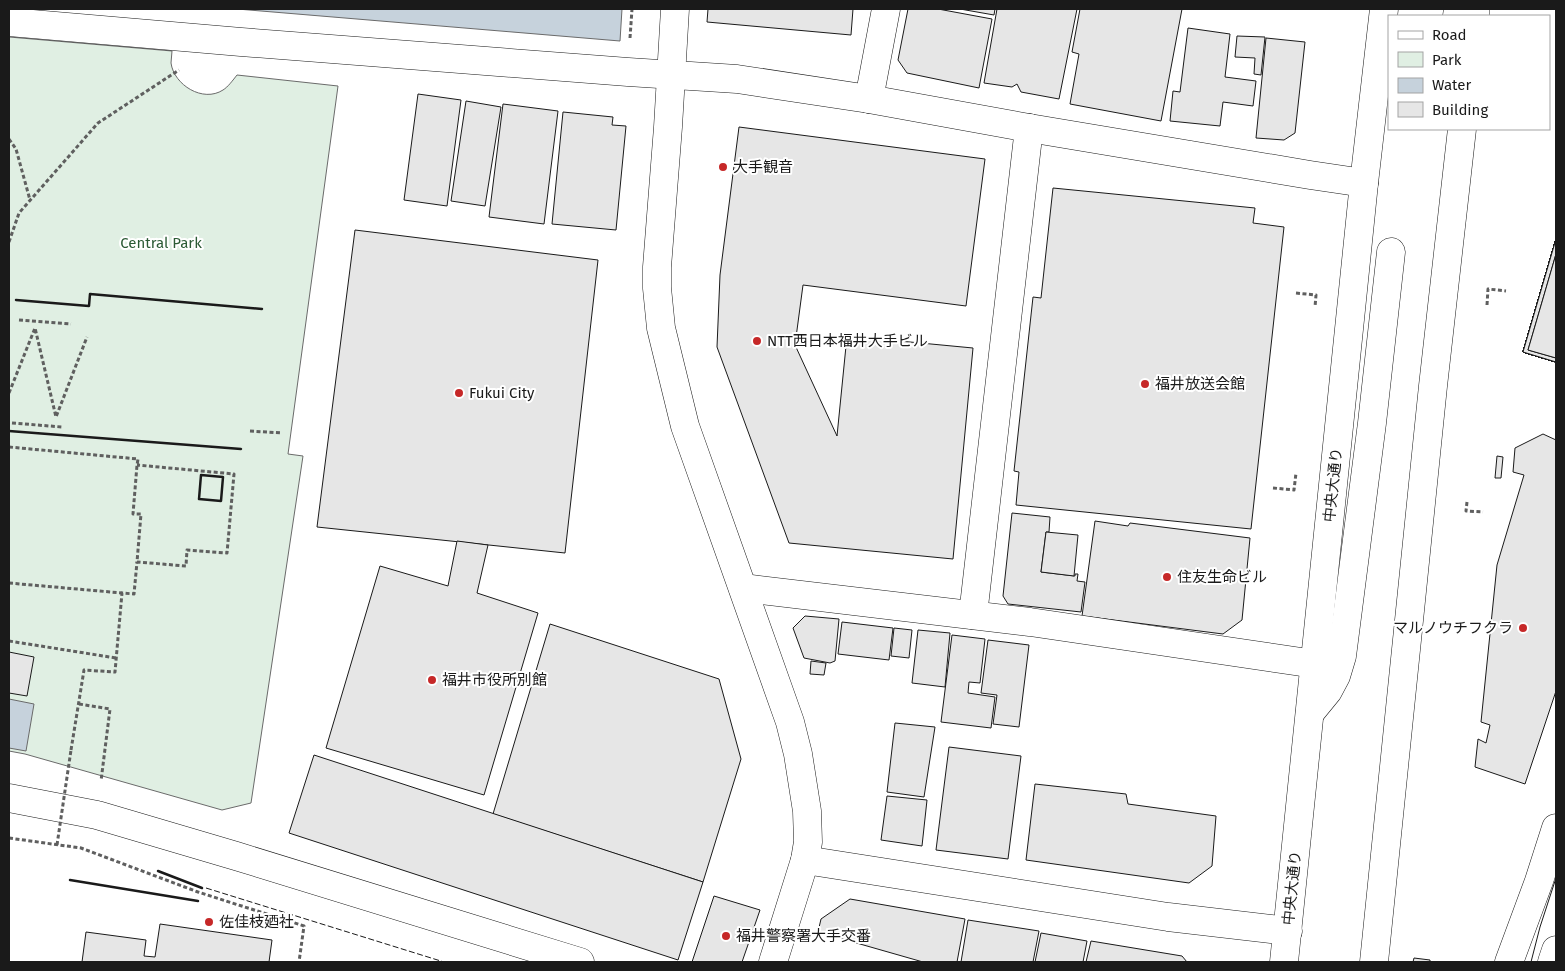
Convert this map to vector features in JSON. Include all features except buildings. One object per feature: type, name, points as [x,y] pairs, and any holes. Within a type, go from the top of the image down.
[{"type":"street","points":[[869,99],[886,9]]},
{"type":"street","name":"中央大通り","points":[[1284,962],[1364,183],[1384,9]]},
{"type":"street","points":[[674,18],[657,267],[661,328],[693,451],[790,722],[798,754],[807,810],[808,842],[805,860],[773,962]]},
{"type":"street","points":[[9,22],[203,39],[737,78],[869,99],[1310,176],[1364,183]]},
{"type":"street","points":[[973,615],[1029,128]]},
{"type":"street","points":[[1450,232],[1451,130]]},
{"type":"street","points":[[1374,962],[1462,130]]},
{"type":"street","points":[[1310,713],[1328,691],[1336,676],[1342,656],[1371,432],[1390,252]]},
{"type":"street","points":[[743,588],[1030,622],[1315,664]]},
{"type":"street","points":[[9,798],[97,815],[580,962]]},
{"type":"street","points":[[1509,962],[1556,828]]},
{"type":"street","points":[[805,860],[1168,917],[1288,931]]},
{"type":"street","points":[[1552,962],[1556,950]]},
{"type":"path","points":[[9,242],[19,213],[98,123],[199,57],[203,39]]},
{"type":"path","points":[[9,139],[16,148],[30,200]]},
{"type":"path","points":[[1487,305],[1488,289],[1506,291]]},
{"type":"path","points":[[1296,293],[1316,295],[1315,307]]},
{"type":"path","points":[[19,320],[71,324]]},
{"type":"path","points":[[9,393],[35,328],[56,417],[87,337]]},
{"type":"path","points":[[12,423],[62,427]]},
{"type":"path","points":[[250,431],[282,433]]},
{"type":"path","points":[[9,447],[138,458],[133,514],[141,514],[134,594],[9,583]]},
{"type":"path","points":[[137,465],[234,474],[227,553],[187,550],[186,566],[137,562]]},
{"type":"path","points":[[1273,488],[1294,490],[1296,473]]},
{"type":"path","points":[[1467,502],[1466,511],[1483,512]]},
{"type":"path","points":[[57,845],[84,670],[115,672],[122,593]]},
{"type":"path","points":[[9,641],[116,658]]},
{"type":"path","points":[[79,704],[110,709],[101,784]]},
{"type":"path","points":[[9,838],[81,848],[198,892],[304,926],[299,962]]},
{"type":"green space","name":"Central Park","points":[[9,37],[172,51],[171,63],[173,71],[183,85],[199,93],[215,93],[223,90],[237,75],[338,86],[288,454],[303,456],[251,803],[222,810],[9,751]]},
{"type":"water","points":[[237,9],[622,9],[620,41]]},
{"type":"water","points":[[9,699],[34,704],[26,751],[9,748]]},
{"type":"tram line","points":[[1531,962],[1556,878]]},
{"type":"fence","points":[[206,888],[444,962]]},
{"type":"wall","points":[[16,300],[89,306],[90,294],[262,309]]},
{"type":"wall","points":[[9,431],[241,449]]},
{"type":"wall","points":[[201,475],[223,477],[221,501],[199,499],[201,475]]},
{"type":"wall","points":[[158,871],[202,888]]},
{"type":"wall","points":[[70,880],[198,901]]},
{"type":"place","name":"大手観音","points":[[723,167]]},
{"type":"place","name":"NTT西日本福井大手ビル","points":[[757,341]]},
{"type":"place","name":"福井放送会館","points":[[1145,384]]},
{"type":"place","name":"Fukui City","points":[[459,393]]},
{"type":"place","name":"住友生命ビル","points":[[1167,577]]},
{"type":"place","name":"マルノウチフクラ","points":[[1523,628]]},
{"type":"place","name":"福井市役所別館","points":[[432,680]]},
{"type":"place","name":"佐佳枝廼社","points":[[209,922]]},
{"type":"place","name":"福井警察署大手交番","points":[[726,936]]}]
